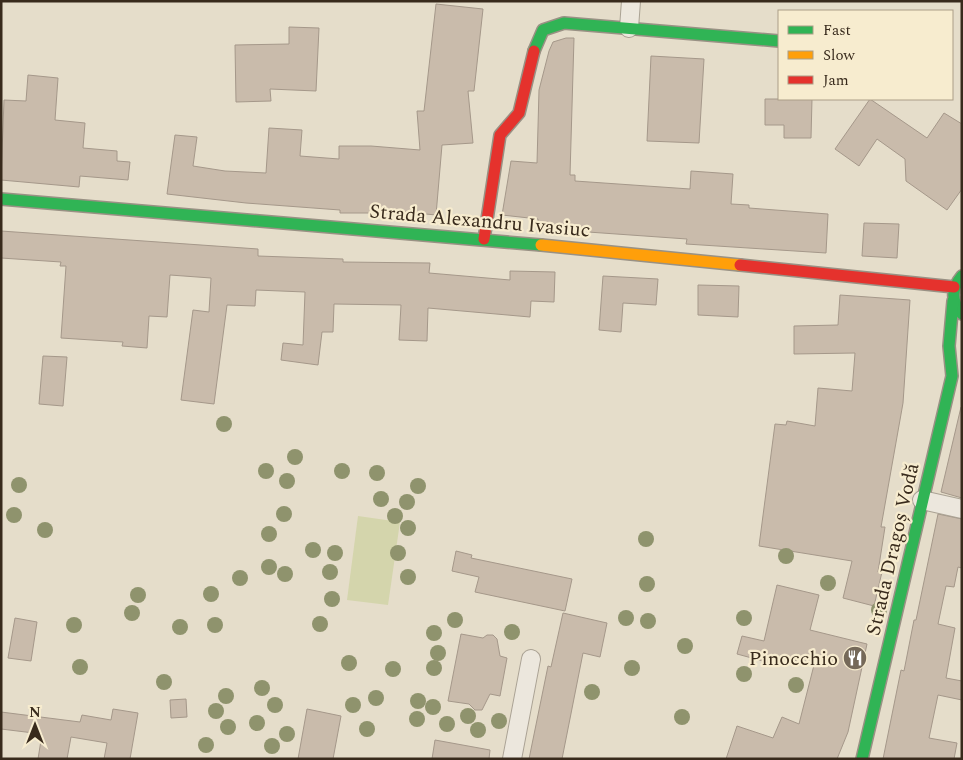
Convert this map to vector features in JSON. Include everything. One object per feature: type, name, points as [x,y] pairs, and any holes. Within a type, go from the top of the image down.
[{"type":"main road","points":[[484,239],[500,135],[520,113],[535,46],[543,30],[564,23],[778,41]]},
{"type":"main road","name":"Strada Alexandru Ivasiuc","points":[[1,200],[484,239],[954,287]]},
{"type":"main road","points":[[954,287],[962,276]]},
{"type":"main road","name":"Strada Dragoș Vodă","points":[[862,759],[952,376],[949,346],[954,287]]},
{"type":"main road","points":[[953,301],[962,314]]},
{"type":"main road","points":[[952,376],[962,367]]},
{"type":"street","points":[[629,28],[631,1]]},
{"type":"street","points":[[922,500],[962,509]]},
{"type":"street","points":[[512,759],[531,659]]},
{"type":"green space","points":[[358,516],[400,522],[388,605],[347,600]]},
{"type":"building","points":[[436,4],[483,9],[474,91],[468,91],[473,143],[442,145],[436,215],[374,209],[374,213],[340,213],[340,210],[246,203],[167,194],[175,135],[197,137],[193,166],[225,171],[266,173],[269,128],[302,130],[300,156],[339,159],[339,146],[371,146],[420,150],[417,111],[424,111]]},
{"type":"building","points":[[289,27],[319,28],[316,91],[270,89],[271,101],[236,102],[235,45],[289,44]]},
{"type":"building","points":[[574,38],[570,175],[575,175],[575,181],[690,189],[691,171],[733,174],[731,204],[749,205],[749,208],[828,214],[826,253],[686,244],[687,239],[588,232],[588,228],[538,226],[538,219],[502,215],[511,161],[537,163],[539,90],[553,42]]},
{"type":"building","points":[[651,56],[704,59],[699,143],[647,141]]},
{"type":"building","points":[[28,75],[58,78],[55,120],[85,123],[83,148],[117,151],[117,161],[130,162],[128,180],[80,176],[79,187],[1,180],[4,100],[26,101]]},
{"type":"building","points":[[765,99],[812,100],[811,138],[784,138],[784,125],[765,125]]},
{"type":"building","points":[[869,100],[927,138],[944,113],[962,124],[962,189],[947,210],[906,181],[905,159],[877,139],[859,166],[835,149]]},
{"type":"building","points":[[864,223],[899,224],[897,258],[862,256]]},
{"type":"building","points":[[1,231],[258,249],[258,256],[343,259],[343,262],[430,263],[429,273],[510,280],[510,271],[555,272],[554,302],[531,301],[530,317],[428,308],[427,341],[399,340],[401,305],[334,304],[333,332],[322,332],[318,365],[281,360],[283,343],[303,345],[305,292],[256,290],[255,306],[227,305],[214,404],[181,400],[193,310],[209,312],[211,278],[170,275],[167,317],[149,316],[147,348],[122,346],[123,342],[61,338],[66,266],[60,266],[61,262],[1,258]]},
{"type":"building","points":[[603,276],[658,279],[656,305],[623,303],[621,332],[599,330]]},
{"type":"building","points":[[698,285],[739,286],[738,317],[698,315]]},
{"type":"building","points":[[840,295],[910,300],[903,403],[881,527],[885,527],[878,572],[882,572],[874,606],[843,598],[852,561],[759,546],[775,424],[786,425],[787,421],[815,426],[818,388],[852,391],[855,353],[794,354],[794,326],[838,325]]},
{"type":"building","points":[[43,356],[67,357],[63,406],[39,404]]},
{"type":"building","points":[[962,407],[962,498],[941,492]]},
{"type":"building","points":[[938,514],[962,519],[962,568],[958,567],[954,587],[946,586],[938,624],[955,628],[946,678],[962,681],[962,700],[938,695],[929,738],[957,743],[954,759],[883,759],[901,670],[904,671]]},
{"type":"building","points":[[456,551],[472,555],[471,558],[572,579],[565,611],[475,592],[479,577],[452,571]]},
{"type":"building","points":[[777,585],[819,595],[810,630],[867,644],[848,732],[837,759],[726,759],[737,726],[773,738],[782,717],[799,724],[814,665],[776,656],[774,664],[737,654],[742,636],[764,641]]},
{"type":"building","points":[[563,613],[607,623],[600,657],[583,653],[562,759],[529,759],[548,666],[551,667]]},
{"type":"building","points":[[15,618],[37,622],[31,661],[8,658]]},
{"type":"building","points":[[461,634],[483,638],[487,635],[493,635],[497,639],[500,656],[507,658],[500,696],[490,694],[482,710],[475,710],[469,704],[448,701]]},
{"type":"building","points":[[186,699],[187,717],[171,718],[170,700]]},
{"type":"building","points":[[113,709],[138,713],[130,759],[104,759],[107,743],[71,737],[67,759],[38,759],[42,734],[1,729],[1,712],[80,722],[82,715],[111,720]]},
{"type":"building","points":[[307,709],[341,716],[333,759],[298,759]]},
{"type":"building","points":[[435,740],[490,750],[489,759],[432,759]]},
{"type":"traffic: fast","points":[[534,51],[543,30],[564,23],[778,41]]},
{"type":"traffic: fast","points":[[1,199],[541,245]]},
{"type":"traffic: fast","points":[[962,276],[954,290],[954,300],[962,314]]},
{"type":"traffic: fast","points":[[862,759],[952,376],[949,346],[953,301]]},
{"type":"traffic: slow","points":[[541,245],[740,265]]},
{"type":"traffic: jam","points":[[484,239],[500,135],[519,113],[534,51]]},
{"type":"traffic: jam","points":[[740,265],[954,287]]},
{"type":"place","name":"Pinocchio","points":[[855,658]]}]
